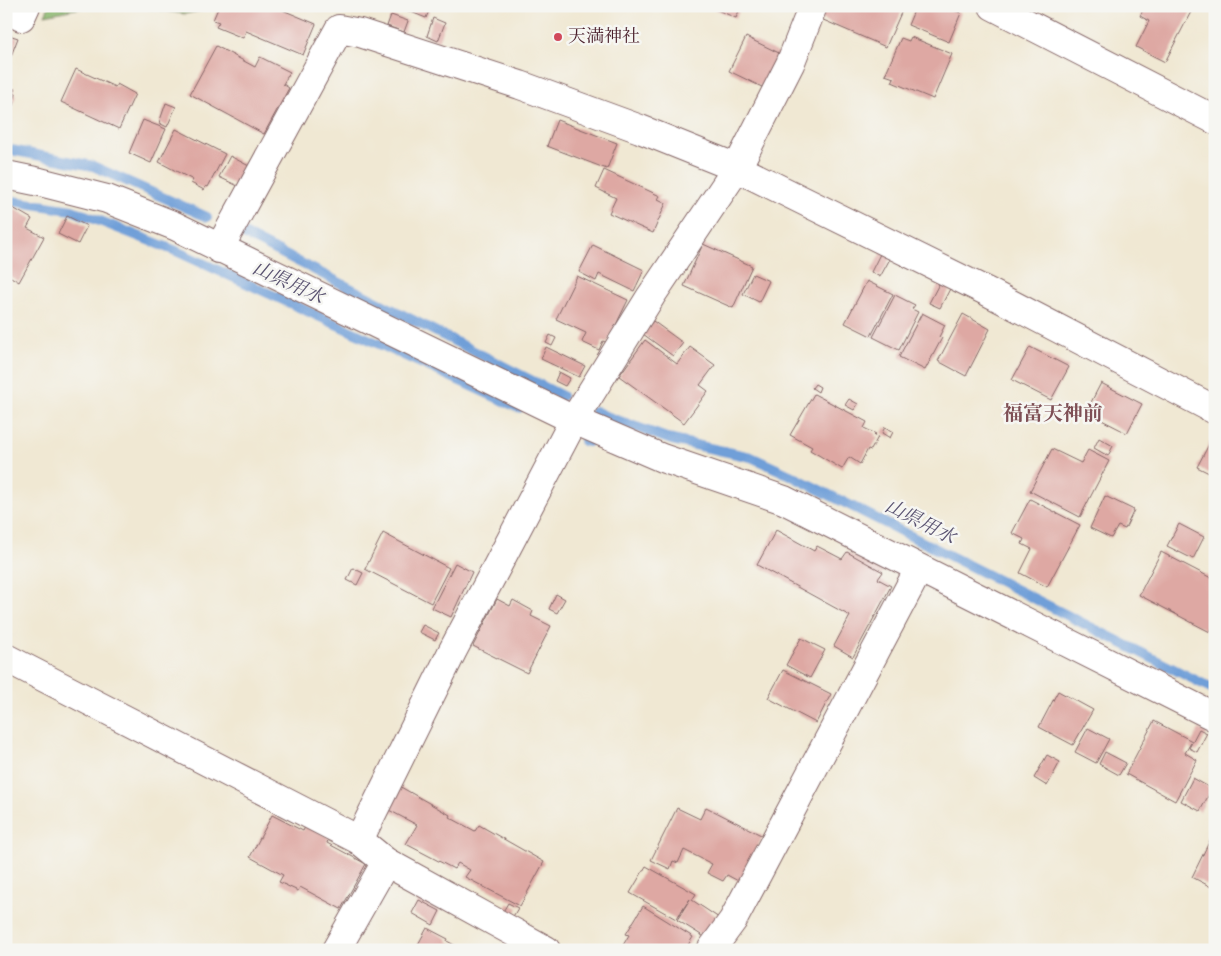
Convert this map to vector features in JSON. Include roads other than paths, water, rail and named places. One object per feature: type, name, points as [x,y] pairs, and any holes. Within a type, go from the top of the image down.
[{"type":"street","points":[[6,9],[21,17],[26,6]]},
{"type":"street","points":[[359,840],[452,652],[574,420],[651,296],[737,168],[790,64],[813,6]]},
{"type":"street","points":[[993,6],[1215,120]]},
{"type":"street","points":[[218,248],[339,29],[360,32],[520,85],[640,129],[737,168],[988,292],[1215,410]]},
{"type":"street","points":[[6,175],[107,199],[174,226],[574,420],[662,458],[784,500],[1215,717]]},
{"type":"street","points":[[711,950],[733,920],[919,569]]},
{"type":"street","points":[[6,658],[359,840],[386,862],[546,950]]},
{"type":"street","points":[[336,950],[386,862]]},
{"type":"waterway","points":[[6,149],[93,166],[207,217]]},
{"type":"waterway","name":"山県用水","points":[[6,200],[72,210],[176,251],[519,408]]},
{"type":"waterway","points":[[240,232],[562,396]]},
{"type":"waterway","name":"山県用水","points":[[595,411],[672,440],[751,457],[1215,690]]},
{"type":"waterway","name":"山県用水","points":[[584,441],[588,442],[591,439]]},
{"type":"place","name":"天満神社","points":[[558,37]]},
{"type":"district","name":"福富天神前","points":[[1053,414]]}]
